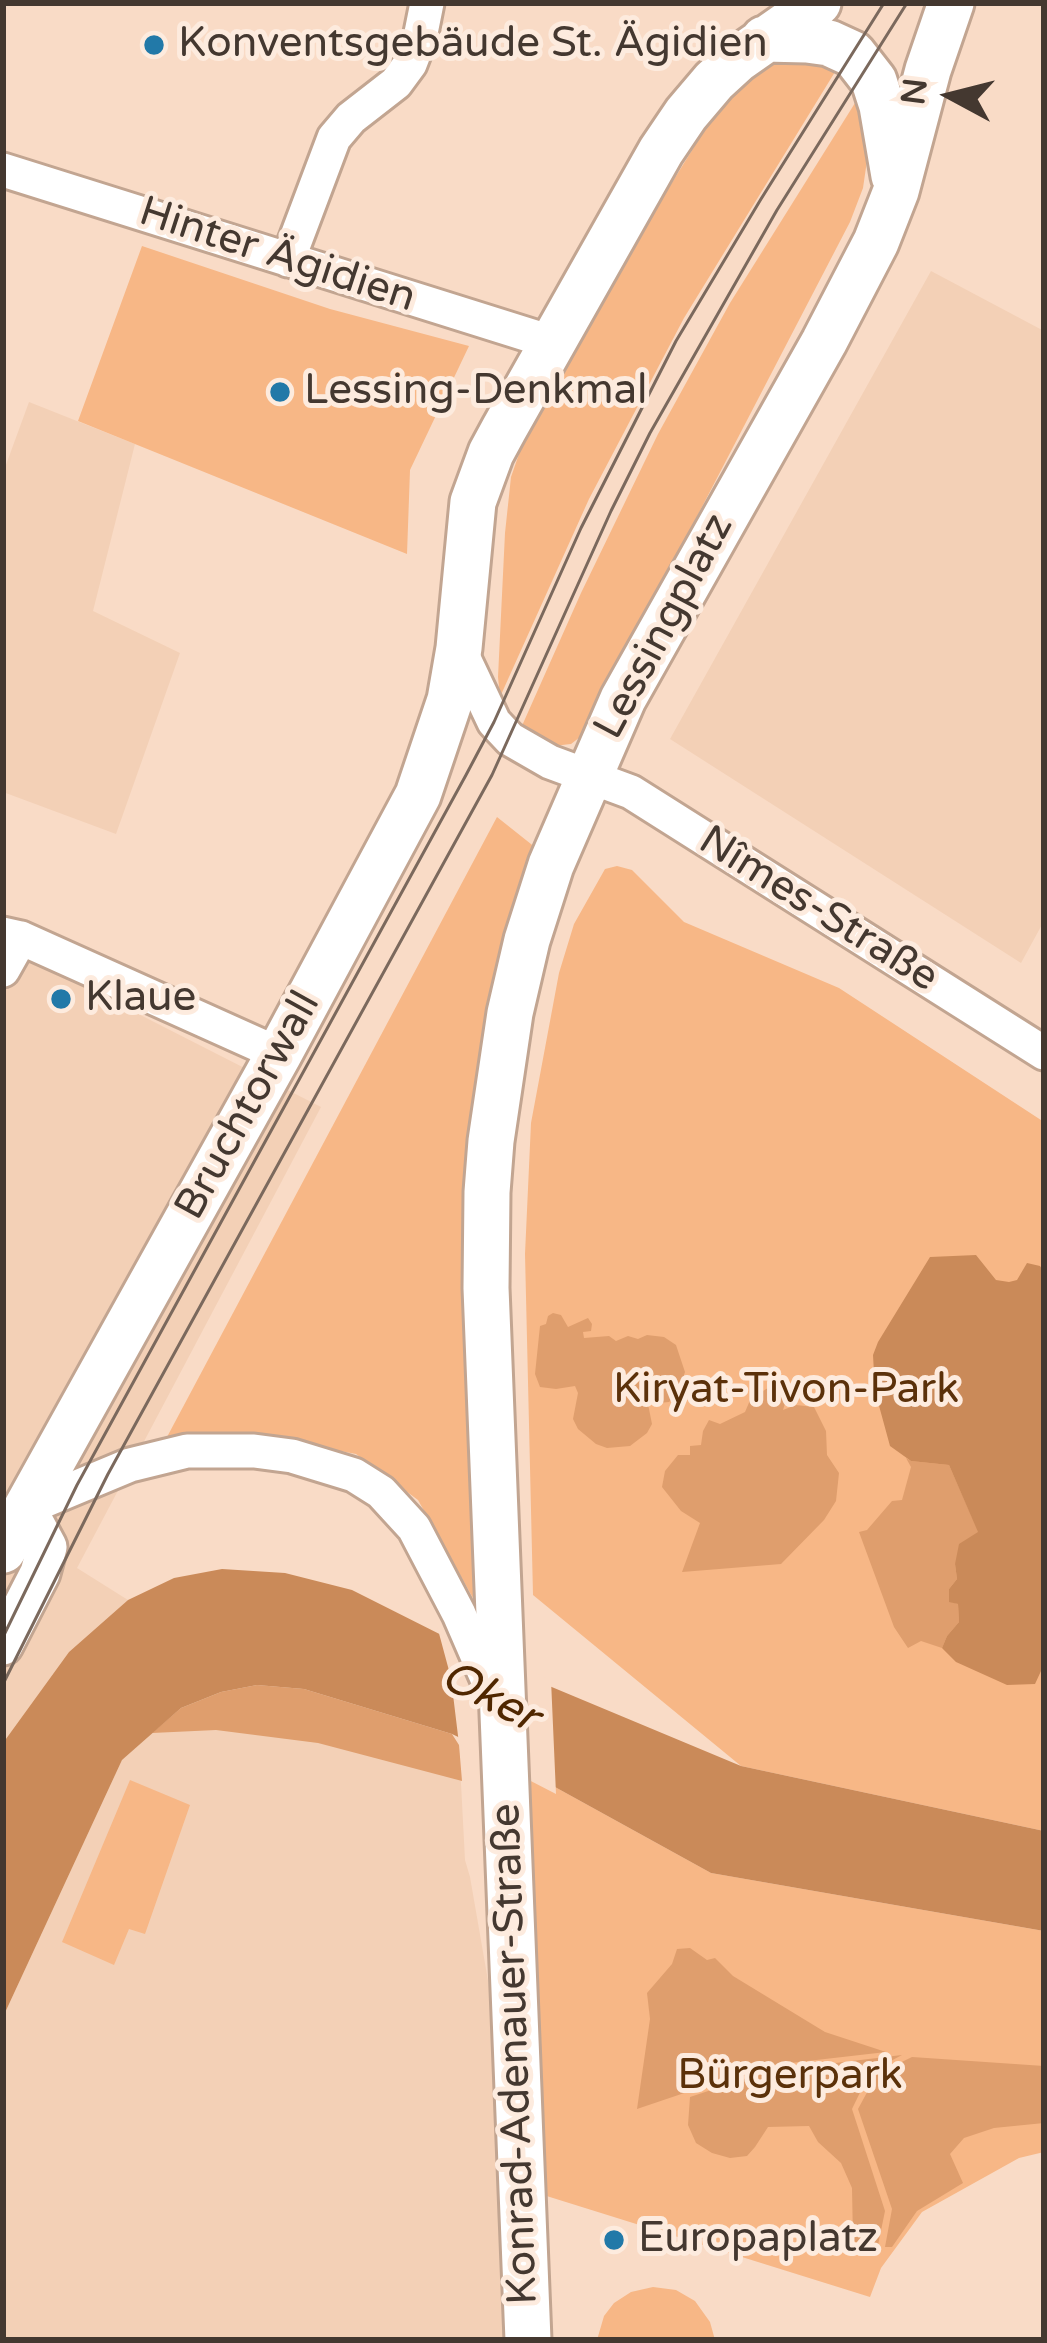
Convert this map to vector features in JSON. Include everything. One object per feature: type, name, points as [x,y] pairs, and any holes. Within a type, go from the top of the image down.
[{"type":"main road","points":[[458,648],[473,502],[491,453],[551,343],[673,132],[714,81],[764,39],[818,3]]},
{"type":"main road","name":"Lessingplatz","points":[[588,774],[652,645],[876,242],[896,191],[951,3]]},
{"type":"main road","points":[[764,39],[829,43],[853,54],[874,81],[882,106],[896,191]]},
{"type":"main road","name":"Bruchtorwall","points":[[3,1550],[15,1512],[279,1054],[418,796],[447,713],[458,648]]},
{"type":"main road","name":"Konrad-Adenauer-Straße","points":[[528,2340],[502,1712],[479,1621],[486,1272],[491,1142],[510,1013],[551,865],[588,774]]},
{"type":"street","points":[[288,260],[334,139],[350,118],[396,83],[410,64],[427,3]]},
{"type":"street","name":"Hinter Ägidien","points":[[3,170],[551,343]]},
{"type":"street","name":"Lessingplatz","points":[[458,648],[494,722],[510,739],[550,762],[588,774]]},
{"type":"street","name":"Nîmes-Straße","points":[[588,774],[632,792],[1044,1053]]},
{"type":"street","points":[[3,970],[12,936],[279,1054]]},
{"type":"street","points":[[3,1645],[40,1573],[47,1547],[15,1512],[130,1465],[187,1451],[254,1451],[309,1460],[354,1475],[381,1492],[408,1519],[479,1621]]},
{"type":"shaded area","points":[[931,271],[1044,331],[1044,921],[1021,963],[670,739]]},
{"type":"shaded area","points":[[29,402],[135,444],[93,611],[180,653],[116,834],[3,792],[3,473]]},
{"type":"shaded area","points":[[3,945],[321,1107],[77,1568],[128,1600],[69,1652],[3,1743]]},
{"type":"shaded area","points":[[181,1708],[459,1745],[465,1860],[495,2021],[510,2340],[3,2340],[3,2017],[122,1760]]},
{"type":"green space","points":[[803,52],[838,67],[684,318],[589,499],[500,697],[505,533],[511,477],[528,428],[557,368],[712,118],[736,86],[770,61]]},
{"type":"green space","points":[[860,95],[869,147],[863,188],[850,222],[584,734],[571,744],[553,746],[521,728],[581,593],[658,434],[730,303]]},
{"type":"green space","points":[[142,246],[330,309],[469,346],[410,470],[407,554],[78,421]]},
{"type":"green space","points":[[497,817],[536,848],[464,1288],[478,1607],[418,1500],[356,1454],[253,1434],[167,1437]]},
{"type":"green space","name":"Kiryat-Tivon-Park","points":[[605,869],[632,870],[684,922],[839,988],[1044,1122],[1044,1831],[741,1766],[533,1595],[525,1254],[531,1123],[559,973],[574,924]]},
{"type":"green space","points":[[553,1313],[561,1315],[568,1327],[588,1318],[591,1331],[583,1332],[584,1338],[609,1336],[616,1341],[647,1335],[664,1337],[676,1345],[685,1372],[678,1393],[669,1402],[648,1404],[652,1424],[630,1446],[607,1448],[578,1429],[573,1419],[575,1386],[540,1387],[535,1374],[540,1326]]},
{"type":"green space","points":[[768,1388],[787,1397],[783,1410],[796,1405],[814,1407],[826,1431],[827,1455],[839,1473],[836,1501],[781,1564],[682,1572],[700,1523],[681,1511],[662,1487],[665,1471],[678,1455],[690,1455],[690,1446],[701,1445],[709,1420],[720,1424],[745,1412],[751,1398]]},
{"type":"green space","points":[[906,1458],[949,1465],[979,1533],[955,1564],[957,1579],[949,1589],[949,1601],[958,1604],[959,1622],[942,1648],[921,1641],[908,1648],[894,1627],[859,1532],[867,1530],[892,1501],[902,1500],[911,1467]]},
{"type":"green space","points":[[257,1685],[304,1689],[452,1734],[459,1745],[462,1781],[318,1743],[216,1730],[152,1733],[181,1708],[221,1692]]},
{"type":"green space","name":"Bürgerpark","points":[[506,1760],[711,1873],[1044,1931],[1044,2152],[1019,2158],[922,2212],[881,2268],[870,2297],[521,2188]]},
{"type":"green space","points":[[130,1780],[190,1805],[145,1934],[129,1929],[114,1965],[62,1942]]},
{"type":"green space","points":[[690,1948],[707,1960],[715,1958],[733,1976],[825,2032],[886,2052],[764,2066],[637,2109],[650,2019],[647,1993],[672,1964],[677,1949]]},
{"type":"green space","points":[[902,2055],[870,2072],[852,2109],[885,2211],[877,2250],[865,2249],[853,2240],[852,2188],[841,2163],[818,2142],[809,2126],[768,2127],[747,2156],[730,2158],[696,2143],[688,2125],[690,2097],[769,2071]]},
{"type":"green space","points":[[912,2057],[1044,2066],[1044,2123],[994,2128],[964,2138],[950,2154],[963,2183],[917,2211],[892,2247],[885,2247],[892,2209],[858,2109],[877,2074]]},
{"type":"green space","points":[[653,2287],[676,2290],[695,2301],[710,2322],[715,2340],[597,2340],[604,2316],[614,2303],[631,2292]]},
{"type":"water","points":[[976,1255],[996,1280],[1017,1280],[1027,1263],[1044,1272],[1044,1671],[1035,1684],[1007,1685],[956,1662],[942,1648],[959,1622],[958,1604],[949,1602],[949,1589],[957,1579],[959,1544],[978,1532],[949,1465],[911,1461],[890,1446],[875,1391],[873,1355],[878,1342],[930,1257]]},
{"type":"water","name":"Oker","points":[[222,1569],[285,1573],[352,1590],[511,1670],[741,1766],[1044,1831],[1044,1931],[711,1873],[452,1734],[304,1689],[257,1685],[221,1692],[181,1708],[122,1760],[3,2017],[3,1743],[69,1652],[128,1600],[174,1578]]},
{"type":"pier","points":[[437,1626],[551,1680],[556,1794],[459,1744],[451,1678]]},
{"type":"tram line","points":[[3,1637],[77,1485],[494,722],[581,528],[676,341],[884,3]]},
{"type":"tram line","points":[[3,1684],[108,1474],[492,775],[650,433],[777,210],[907,3]]},
{"type":"place","name":"Konventsgebäude St. Ägidien","points":[[154,45]]},
{"type":"place","name":"Lessing-Denkmal","points":[[280,392]]},
{"type":"place","name":"Klaue","points":[[61,999]]},
{"type":"place","name":"Europaplatz","points":[[614,2240]]}]
